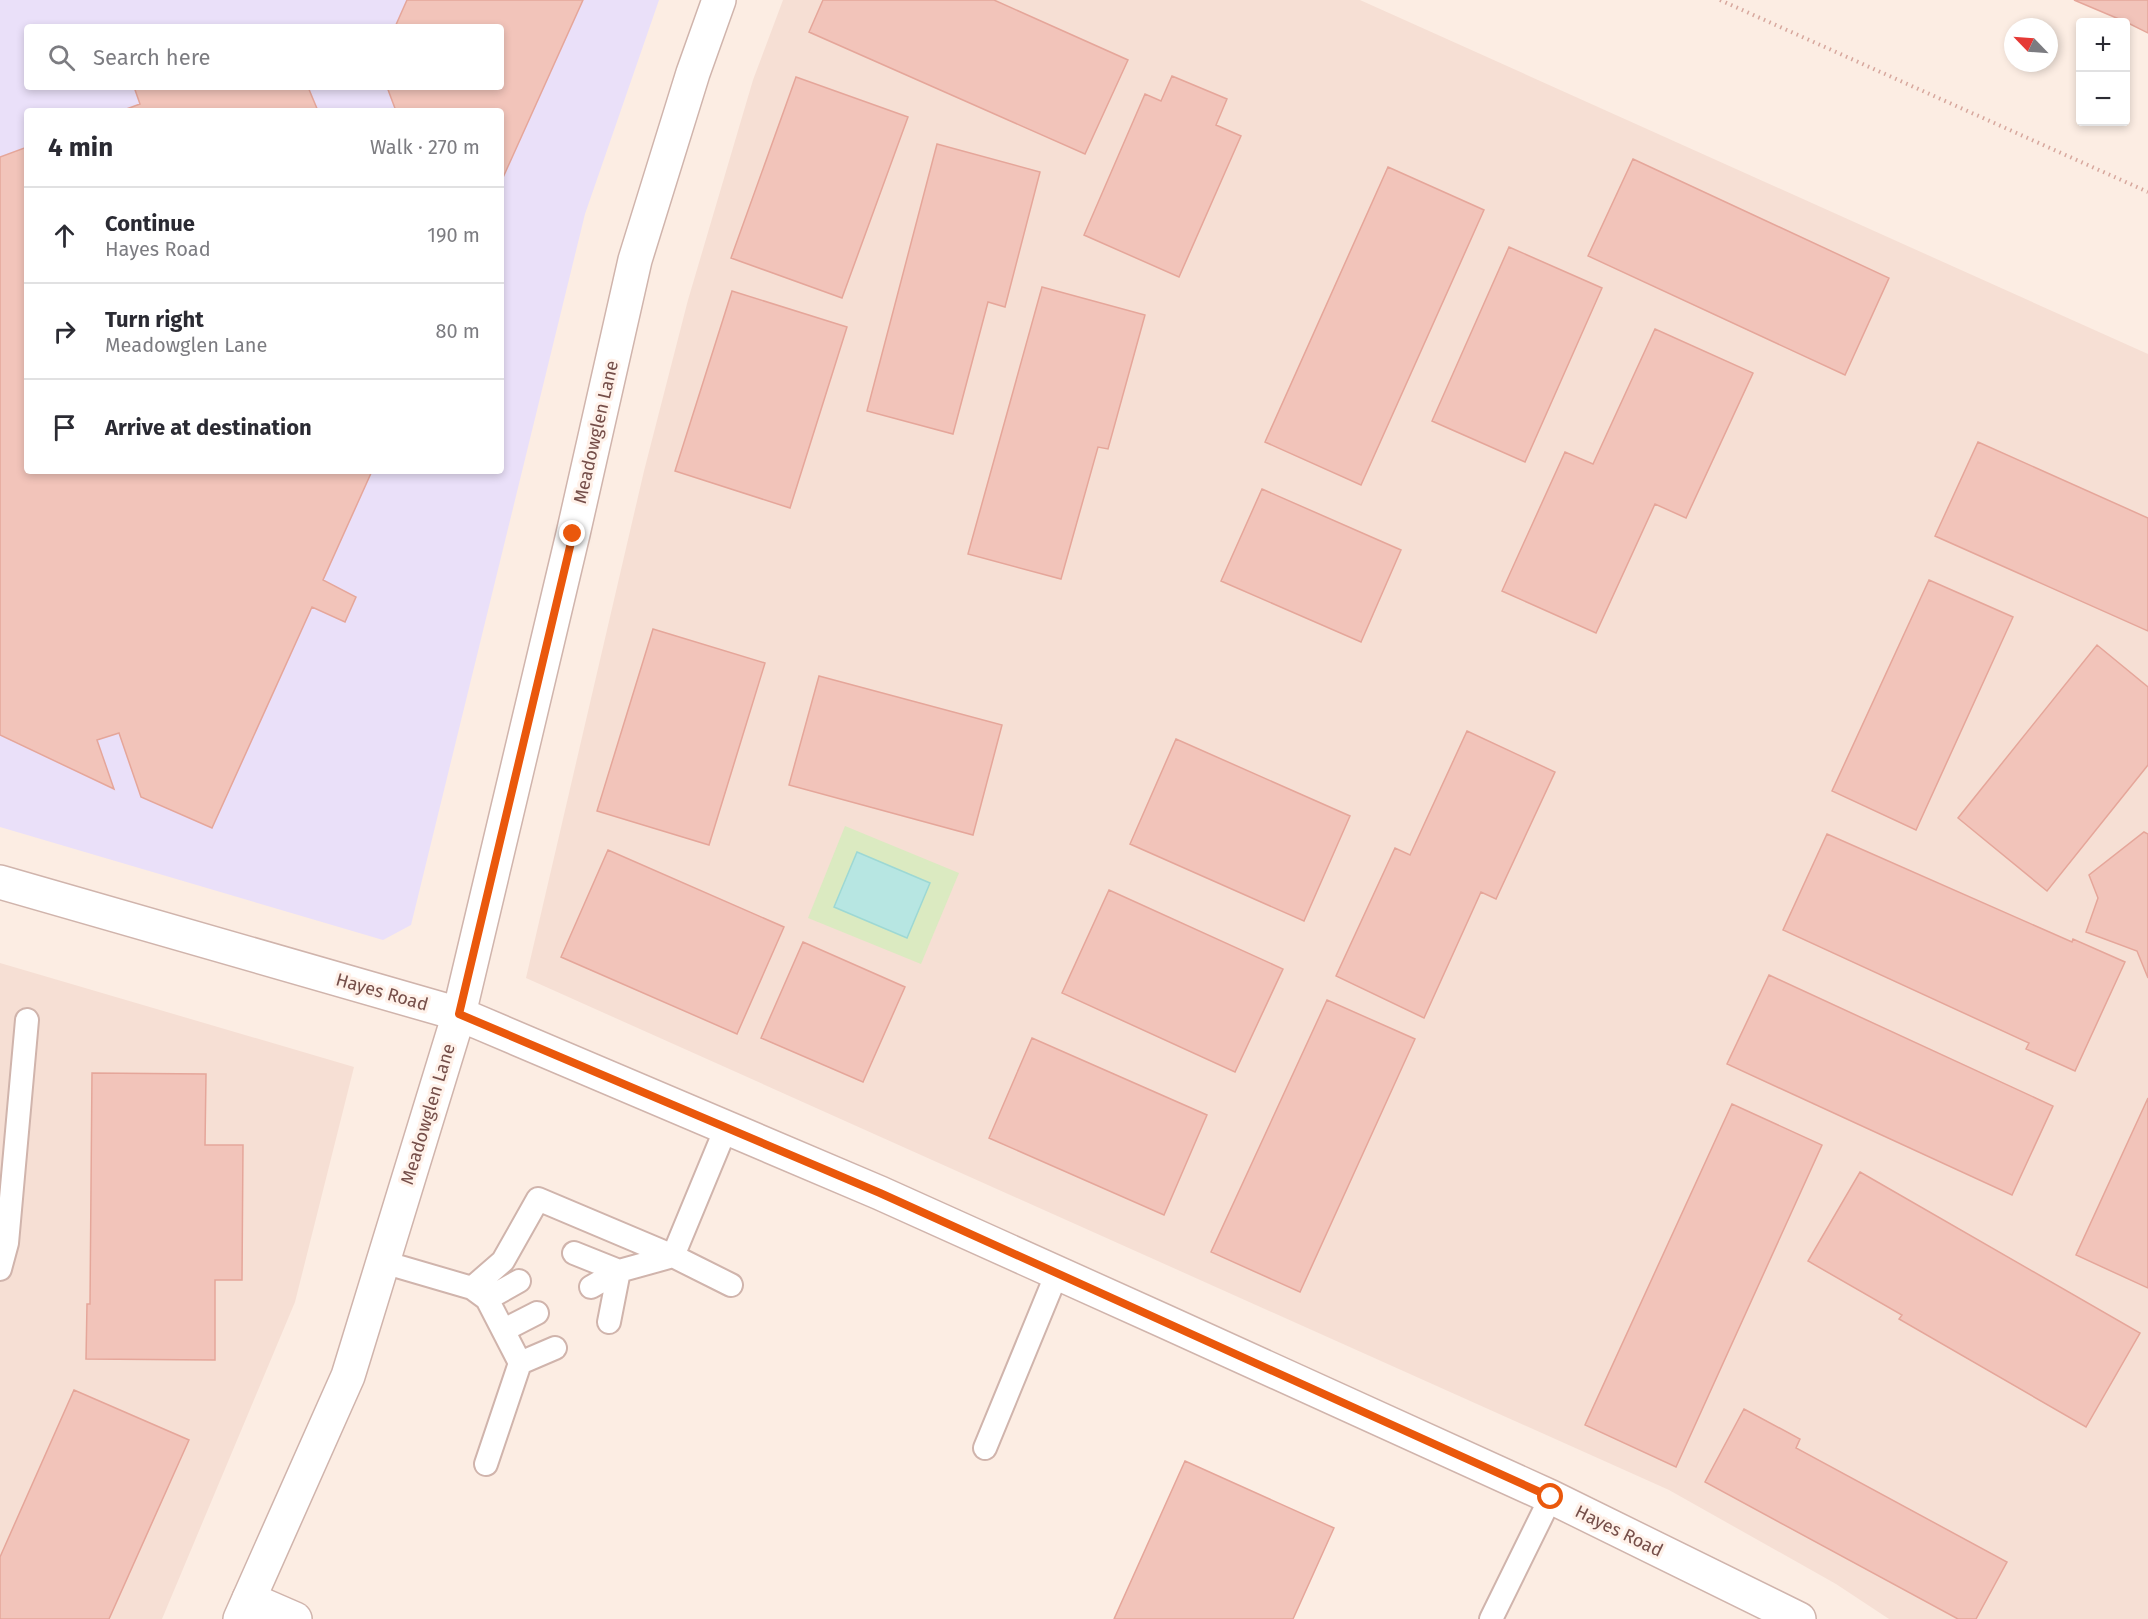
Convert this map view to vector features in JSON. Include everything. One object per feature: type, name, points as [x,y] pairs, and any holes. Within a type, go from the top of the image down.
[{"type":"street","name":"Meadowglen Lane","points":[[244,1609],[348,1376],[459,1014],[573,534],[635,260],[693,73],[719,0]]},
{"type":"street","name":"Hayes Road","points":[[0,882],[459,1014],[880,1193],[1551,1497],[1799,1619]]},
{"type":"street","points":[[244,1609],[295,1619]]},
{"type":"lane","points":[[0,1269],[7,1243],[5,1208],[27,1020]]},
{"type":"lane","points":[[673,1256],[726,1128]]},
{"type":"lane","points":[[480,1293],[503,1261],[538,1199],[673,1256],[730,1285]]},
{"type":"lane","points":[[574,1253],[620,1271]]},
{"type":"lane","points":[[591,1287],[620,1271],[673,1256]]},
{"type":"lane","points":[[383,1262],[480,1293],[519,1281]]},
{"type":"lane","points":[[609,1322],[620,1271]]},
{"type":"lane","points":[[985,1448],[1057,1273]]},
{"type":"lane","points":[[480,1293],[504,1330],[520,1363],[486,1464]]},
{"type":"lane","points":[[504,1330],[537,1313]]},
{"type":"lane","points":[[520,1363],[555,1348]]},
{"type":"lane","points":[[1491,1619],[1551,1497]]},
{"type":"path","points":[[1720,0],[2148,192]]},
{"type":"shaded area","points":[[0,0],[659,0],[585,214],[411,925],[383,940],[0,827]]},
{"type":"shaded area","points":[[783,0],[1360,0],[2148,354],[2148,1619],[1889,1619],[1836,1584],[1669,1490],[526,978],[644,471],[688,300],[753,80]]},
{"type":"shaded area","points":[[0,963],[354,1067],[295,1302],[162,1619],[0,1619]]},
{"type":"green space","points":[[845,826],[959,873],[921,964],[808,918]]},
{"type":"water","points":[[857,852],[930,883],[907,938],[834,907]]},
{"type":"building","points":[[407,0],[583,0],[504,175],[504,108],[395,108],[388,90],[504,90],[504,24],[396,24]]},
{"type":"building","points":[[823,0],[994,0],[1128,60],[1085,154],[809,32]]},
{"type":"building","points":[[2074,0],[2148,0],[2148,33],[2130,24],[2130,18],[2117,18]]},
{"type":"building","points":[[1172,76],[1227,99],[1216,125],[1241,136],[1179,277],[1084,235],[1145,94],[1161,101]]},
{"type":"building","points":[[796,77],[908,117],[842,298],[731,258]]},
{"type":"building","points":[[135,90],[309,90],[317,108],[129,108],[140,104]]},
{"type":"building","points":[[937,144],[1040,172],[1005,307],[988,302],[953,434],[867,411]]},
{"type":"building","points":[[24,148],[24,474],[371,474],[323,580],[356,597],[345,622],[312,607],[212,828],[141,797],[119,733],[97,740],[114,789],[0,735],[0,157]]},
{"type":"building","points":[[1633,159],[1889,278],[1845,375],[1588,256]]},
{"type":"building","points":[[1388,167],[1484,210],[1361,485],[1265,442]]},
{"type":"building","points":[[1509,247],[1602,288],[1525,462],[1432,421]]},
{"type":"building","points":[[1042,287],[1145,315],[1108,449],[1098,447],[1061,579],[968,554]]},
{"type":"building","points":[[732,291],[847,327],[790,508],[675,471]]},
{"type":"building","points":[[1655,329],[1753,373],[1686,518],[1655,504],[1596,633],[1502,591],[1565,452],[1593,464]]},
{"type":"building","points":[[1978,442],[2148,518],[2148,631],[1935,536]]},
{"type":"building","points":[[1262,489],[1401,550],[1361,642],[1221,581]]},
{"type":"building","points":[[1929,580],[2013,617],[1916,830],[1832,791]]},
{"type":"building","points":[[653,629],[765,663],[709,845],[597,811]]},
{"type":"building","points":[[2097,645],[2148,687],[2148,765],[2047,891],[1958,818]]},
{"type":"building","points":[[819,676],[1002,725],[973,835],[789,785]]},
{"type":"building","points":[[1467,731],[1555,772],[1496,899],[1481,892],[1424,1018],[1336,976],[1395,848],[1410,855]]},
{"type":"building","points":[[1176,739],[1350,816],[1304,921],[1130,844]]},
{"type":"building","points":[[2144,832],[2148,834],[2148,978],[2137,951],[2086,932],[2098,898],[2089,875]]},
{"type":"building","points":[[1827,834],[2072,942],[2073,939],[2125,962],[2075,1071],[2026,1049],[2029,1043],[1783,930]]},
{"type":"building","points":[[608,850],[784,927],[737,1034],[561,957]]},
{"type":"building","points":[[1109,890],[1283,969],[1235,1072],[1062,993]]},
{"type":"building","points":[[803,942],[905,987],[863,1082],[761,1038]]},
{"type":"building","points":[[1769,975],[2053,1106],[2012,1195],[1727,1064]]},
{"type":"building","points":[[1327,1000],[1415,1039],[1300,1292],[1211,1252]]},
{"type":"building","points":[[1032,1038],[1207,1115],[1164,1215],[989,1138]]},
{"type":"building","points":[[92,1073],[206,1074],[205,1145],[243,1145],[242,1280],[215,1280],[215,1360],[86,1359],[87,1304],[90,1304]]},
{"type":"building","points":[[2148,1098],[2148,1288],[2076,1255]]},
{"type":"building","points":[[1732,1104],[1822,1145],[1676,1467],[1585,1425]]},
{"type":"building","points":[[1860,1172],[2140,1333],[2086,1427],[1899,1319],[1902,1315],[1808,1261]]},
{"type":"building","points":[[74,1390],[189,1440],[109,1619],[0,1619],[0,1557]]},
{"type":"building","points":[[1744,1409],[1800,1439],[1796,1448],[2007,1562],[1976,1619],[1958,1619],[1705,1482]]},
{"type":"building","points":[[1185,1461],[1334,1528],[1293,1619],[1114,1619]]},
{"type":"route","points":[[573,534],[459,1014],[880,1193],[1551,1497]]}]
